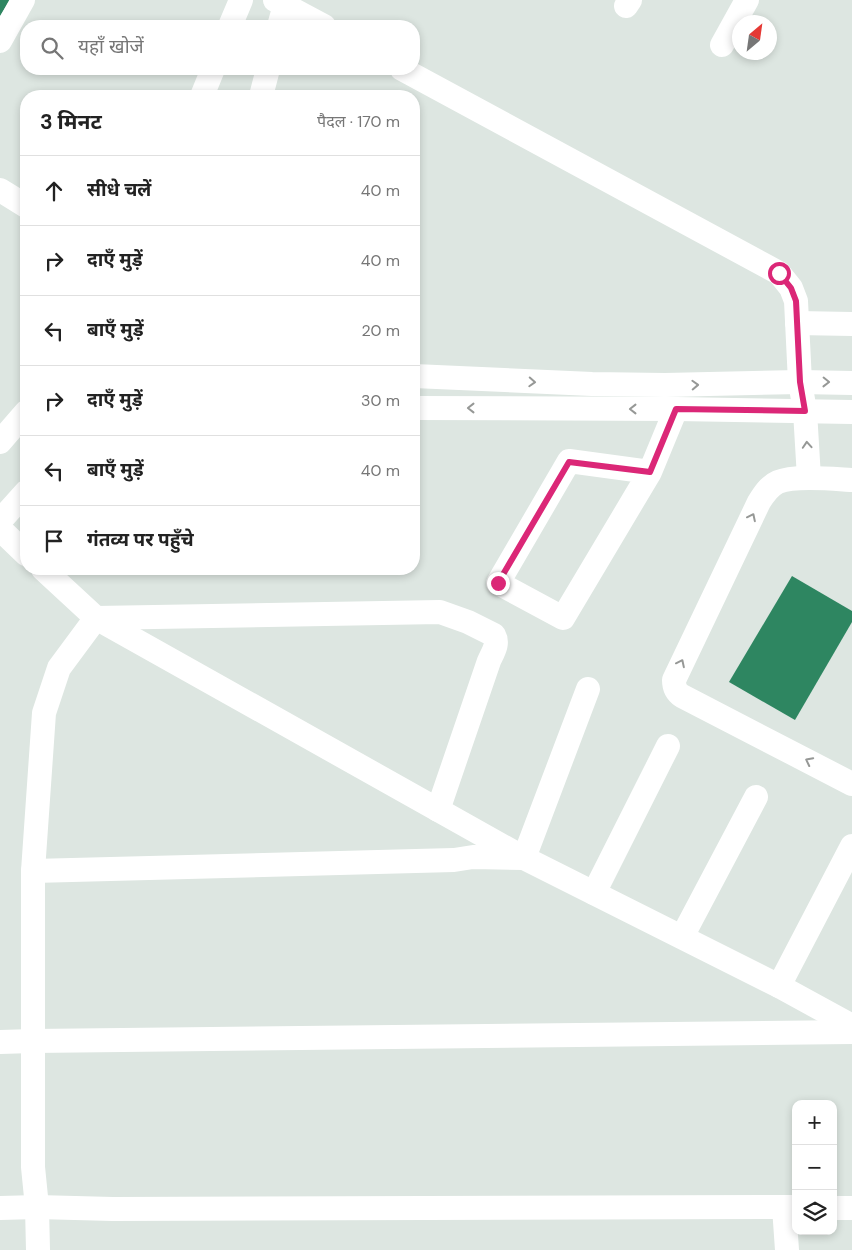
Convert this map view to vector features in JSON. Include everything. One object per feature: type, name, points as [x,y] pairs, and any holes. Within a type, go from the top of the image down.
[{"type":"street","points":[[0,42],[23,0]]},
{"type":"street","points":[[233,20],[241,0]]},
{"type":"street","points":[[722,45],[747,0]]},
{"type":"street","points":[[281,8],[310,20]]},
{"type":"street","points":[[204,90],[211,75]]},
{"type":"street","points":[[262,90],[266,75]]},
{"type":"street","points":[[413,75],[779,273],[791,288],[796,301],[800,382],[805,411],[809,478]]},
{"type":"street","points":[[0,190],[20,202]]},
{"type":"street","points":[[797,323],[852,324]]},
{"type":"street","points":[[420,376],[592,384],[852,383]]},
{"type":"street","points":[[420,408],[852,412]]},
{"type":"street","points":[[650,472],[569,462],[498,583],[563,618],[650,472],[676,409]]},
{"type":"street","points":[[0,442],[20,419]]},
{"type":"street","points":[[852,480],[809,478],[785,480],[777,482],[770,487],[762,497],[674,680],[674,686],[682,696],[852,784]]},
{"type":"street","points":[[0,521],[20,499]]},
{"type":"street","points":[[0,529],[20,548]]},
{"type":"street","points":[[49,575],[96,618],[524,858],[780,986],[852,1026]]},
{"type":"street","points":[[96,618],[440,612],[468,622],[494,635],[496,639],[495,648],[438,810]]},
{"type":"street","points":[[38,1250],[37,1207],[33,1166],[33,871],[44,713],[59,668],[96,618]]},
{"type":"street","points":[[524,858],[588,689]]},
{"type":"street","points":[[594,893],[668,746]]},
{"type":"street","points":[[682,937],[756,797]]},
{"type":"street","points":[[780,986],[852,846]]},
{"type":"street","points":[[33,871],[454,860],[473,857],[524,858]]},
{"type":"street","points":[[0,1042],[33,1040],[852,1032]]},
{"type":"street","points":[[0,1208],[790,1207],[787,1250]]},
{"type":"street","points":[[837,1208],[852,1208]]},
{"type":"building","points":[[0,0],[10,0],[0,16]]},
{"type":"building","points":[[792,576],[852,611],[852,622],[795,720],[729,682]]},
{"type":"route","points":[[498,583],[569,462],[650,472],[676,409],[805,411],[800,382],[796,301],[791,288],[779,273]]}]
